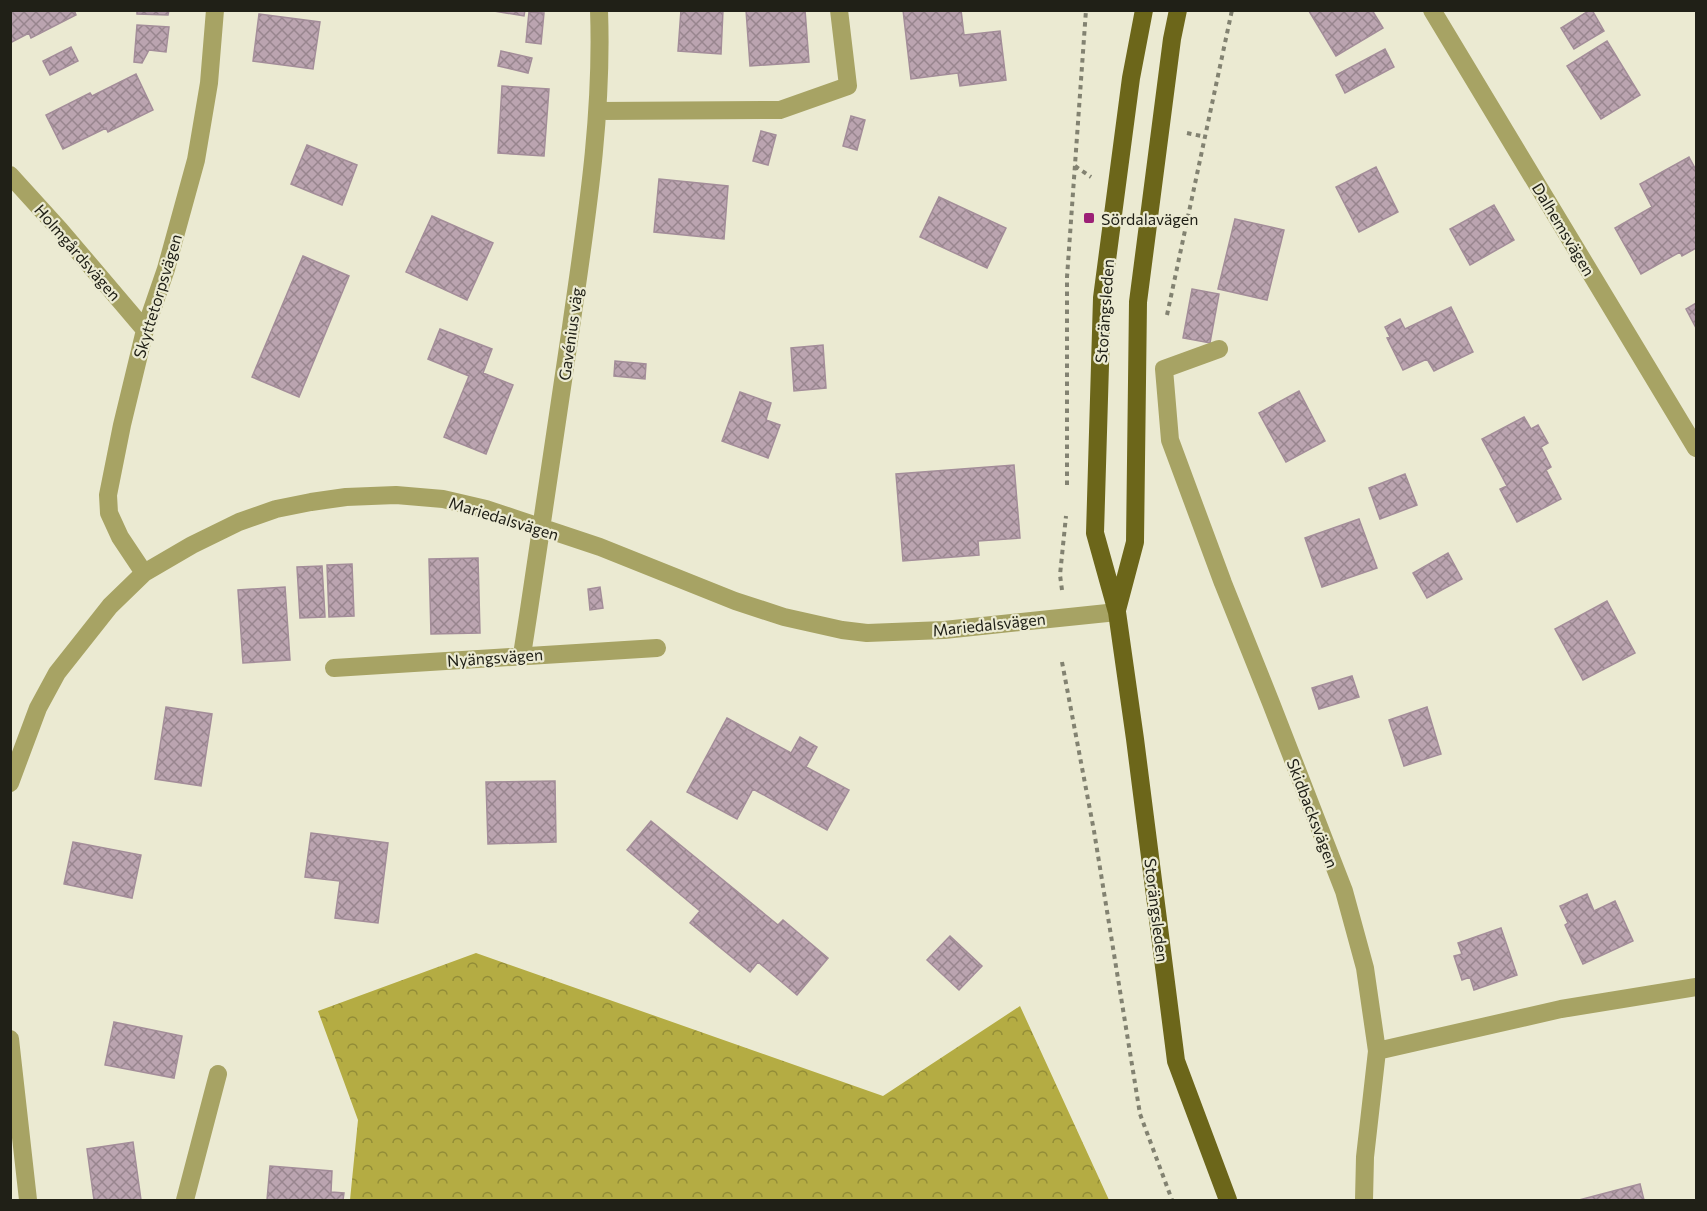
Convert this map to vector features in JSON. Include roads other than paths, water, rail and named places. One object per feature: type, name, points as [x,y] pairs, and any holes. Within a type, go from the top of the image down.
[{"type":"main road","name":"Storängsleden","points":[[1144,10],[1131,78],[1102,298],[1095,533],[1117,612],[1176,1061],[1228,1200]]},
{"type":"main road","name":"Storängsleden","points":[[1117,612],[1135,542],[1138,302],[1172,39],[1178,10]]},
{"type":"street","name":"Skyttetorpsvägen","points":[[144,573],[120,537],[109,513],[108,495],[122,425],[146,330],[166,269],[196,160],[210,83],[215,10]]},
{"type":"street","name":"Gavénius väg","points":[[522,655],[590,195],[598,111],[601,51],[600,10]]},
{"type":"street","points":[[598,111],[780,110],[848,86],[839,10]]},
{"type":"street","name":"Dalhemsvägen","points":[[1432,10],[1696,448]]},
{"type":"street","name":"Holmgårdsvägen","points":[[10,174],[146,330]]},
{"type":"street","name":"Skidbacksvägen","points":[[1219,349],[1164,369],[1170,440],[1222,583],[1344,891],[1365,968],[1377,1051],[1365,1157],[1364,1200]]},
{"type":"street","name":"Mariedalsvägen","points":[[10,783],[38,708],[57,673],[110,606],[144,573],[192,545],[239,522],[276,509],[311,501],[396,495],[443,499],[486,509],[600,547],[745,604],[784,617],[850,631],[867,633],[944,630],[1117,612]]},
{"type":"street","name":"Nyängsvägen","points":[[334,668],[657,648]]},
{"type":"street","points":[[1377,1051],[1561,1009],[1696,987]]},
{"type":"street","points":[[10,1039],[28,1200]]},
{"type":"street","points":[[185,1200],[218,1074]]},
{"type":"place","name":"Sördalavägen","points":[[1089,218]]}]
